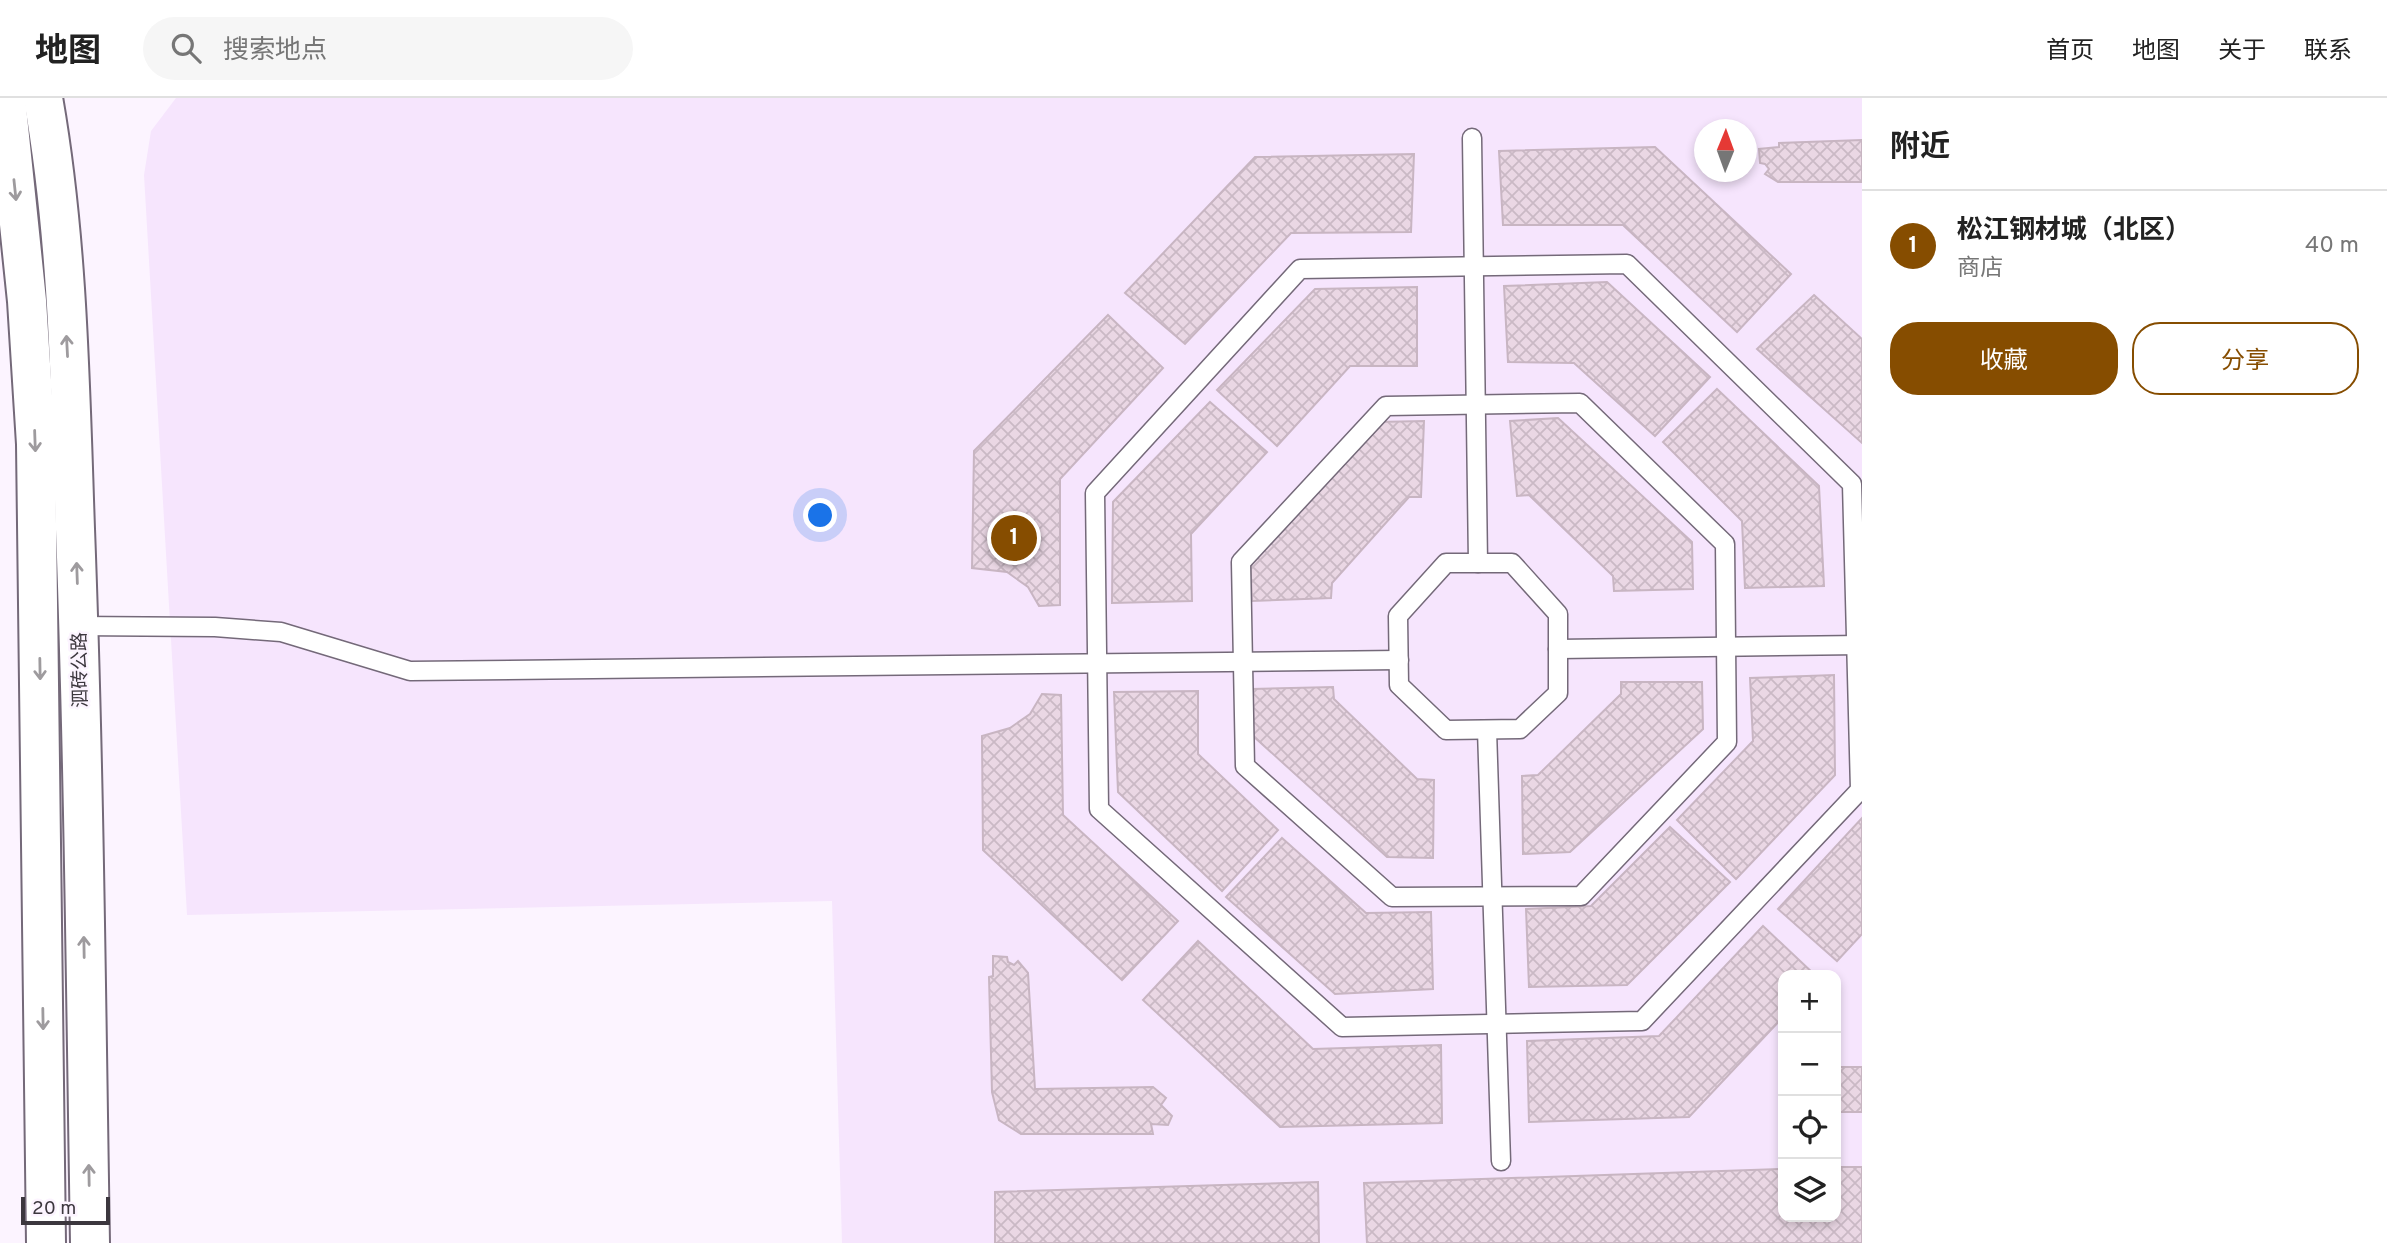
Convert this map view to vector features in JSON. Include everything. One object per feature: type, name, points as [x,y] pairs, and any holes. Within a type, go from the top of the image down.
[{"type":"main road","name":"泗砖公路","points":[[6,98],[28,314],[36,443],[46,1243]]},
{"type":"main road","name":"泗砖公路","points":[[43,98],[50,136],[64,283],[79,625],[90,1243]]},
{"type":"lane","points":[[1472,138],[1478,563]]},
{"type":"lane","points":[[1627,264],[1852,484],[1859,645],[1860,790],[1642,1021],[1342,1027],[1098,809],[1095,493],[1300,269],[1627,264]]},
{"type":"lane","points":[[1580,403],[1725,544],[1726,647],[1727,742],[1581,896],[1392,897],[1245,766],[1241,562],[1387,406],[1580,403]]},
{"type":"lane","points":[[1446,563],[1512,563],[1558,614],[1558,649],[1558,693],[1520,729],[1446,730],[1399,685],[1398,616],[1446,563]]},
{"type":"lane","points":[[39,629],[79,625],[215,627],[281,632],[410,671],[1399,660]]},
{"type":"lane","points":[[1558,649],[1859,645]]},
{"type":"lane","points":[[1487,730],[1501,1161]]},
{"type":"shaded area","points":[[176,98],[1862,98],[1862,1243],[842,1243],[832,901],[187,915],[144,175],[151,131]]},
{"type":"building","points":[[1862,140],[1862,182],[1778,182],[1765,174],[1769,169],[1760,163],[1759,149],[1779,147],[1779,143]]},
{"type":"building","points":[[1655,147],[1791,274],[1737,332],[1623,225],[1503,225],[1499,151]]},
{"type":"building","points":[[1414,154],[1411,232],[1291,233],[1185,344],[1125,293],[1255,157]]},
{"type":"building","points":[[1607,282],[1710,377],[1655,436],[1574,363],[1508,362],[1504,286]]},
{"type":"building","points":[[1417,287],[1417,366],[1350,366],[1277,446],[1217,390],[1315,289]]},
{"type":"building","points":[[1814,295],[1862,339],[1862,443],[1757,349]]},
{"type":"building","points":[[1108,315],[1163,368],[1060,479],[1060,605],[1039,606],[1028,587],[1007,572],[972,568],[974,451]]},
{"type":"building","points":[[1717,389],[1819,486],[1824,586],[1745,588],[1742,521],[1663,442]]},
{"type":"building","points":[[1210,402],[1267,452],[1191,534],[1192,601],[1112,603],[1113,502]]},
{"type":"building","points":[[1558,418],[1692,542],[1693,589],[1614,591],[1613,576],[1529,495],[1517,496],[1510,421]]},
{"type":"building","points":[[1424,421],[1421,497],[1409,497],[1332,583],[1331,598],[1252,601],[1250,554],[1376,422]]},
{"type":"building","points":[[1834,675],[1835,775],[1736,879],[1677,820],[1753,741],[1750,678]]},
{"type":"building","points":[[1621,682],[1702,682],[1703,729],[1570,852],[1523,854],[1522,776],[1538,775],[1621,694]]},
{"type":"building","points":[[1333,687],[1334,699],[1417,779],[1434,780],[1433,858],[1387,857],[1252,735],[1252,689]]},
{"type":"building","points":[[1198,691],[1198,754],[1278,830],[1222,891],[1118,792],[1114,692]]},
{"type":"building","points":[[1042,694],[1061,695],[1063,815],[1178,921],[1122,980],[983,850],[982,736],[1010,728],[1030,714]]},
{"type":"building","points":[[1862,818],[1862,934],[1837,961],[1778,909]]},
{"type":"building","points":[[1670,827],[1730,882],[1627,985],[1529,987],[1526,909],[1591,906]]},
{"type":"building","points":[[1282,838],[1366,913],[1431,912],[1433,989],[1335,994],[1226,897]]},
{"type":"building","points":[[1763,926],[1810,970],[1778,970],[1778,1022],[1689,1117],[1529,1122],[1527,1041],[1659,1036]]},
{"type":"building","points":[[1198,941],[1313,1049],[1441,1045],[1442,1123],[1280,1127],[1143,1000]]},
{"type":"building","points":[[993,956],[1007,957],[1008,962],[1014,965],[1018,961],[1028,973],[1035,1089],[1153,1087],[1166,1098],[1161,1105],[1172,1116],[1168,1125],[1151,1124],[1153,1134],[1021,1134],[999,1120],[992,1092],[989,977],[993,976]]},
{"type":"building","points":[[1841,1067],[1862,1067],[1862,1112],[1841,1112]]},
{"type":"building","points":[[1841,1167],[1862,1167],[1862,1243],[1367,1243],[1364,1183],[1778,1169],[1778,1222],[1841,1222]]},
{"type":"building","points":[[1318,1182],[1319,1243],[995,1243],[995,1192]]},
{"type":"place","name":"松江钢材城（北区）","points":[[1014,538]]}]
